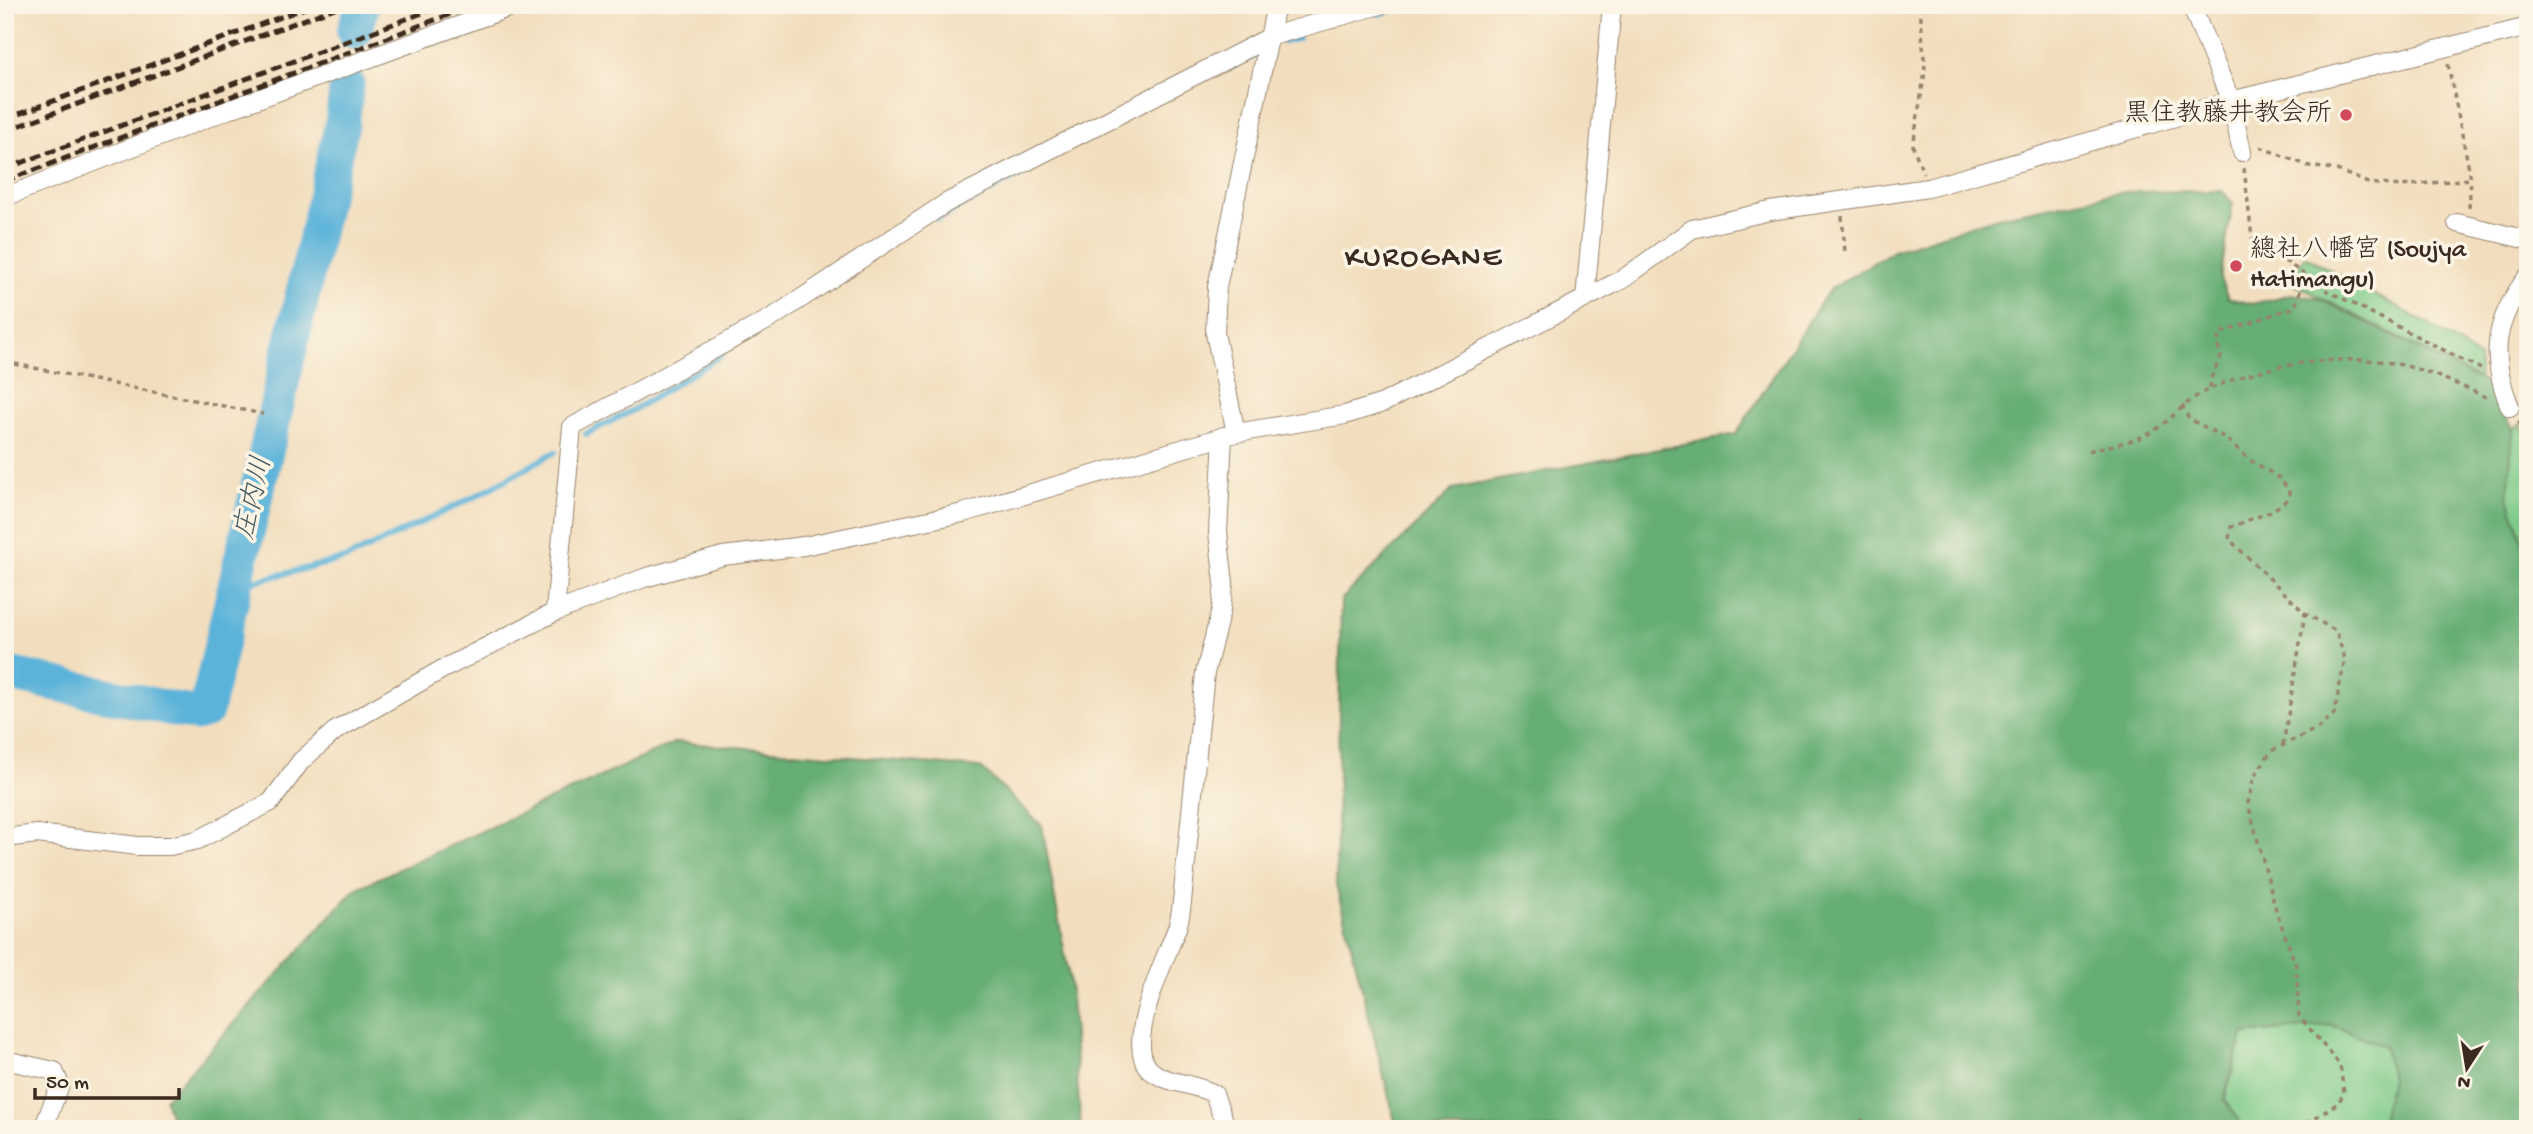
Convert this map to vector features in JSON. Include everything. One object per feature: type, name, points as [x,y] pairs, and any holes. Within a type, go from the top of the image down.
[{"type":"street","points":[[5,197],[230,109],[516,5]]},
{"type":"street","points":[[1227,1129],[1214,1094],[1202,1087],[1159,1076],[1148,1067],[1143,1055],[1142,1025],[1178,923],[1205,673],[1221,610],[1224,583],[1218,532],[1230,435],[1215,333],[1217,287],[1272,36],[1276,5]]},
{"type":"street","points":[[555,612],[572,427],[773,317],[946,203],[1272,36],[1380,5]]},
{"type":"street","points":[[1585,299],[1612,5]]},
{"type":"street","points":[[2190,5],[2231,101],[2242,147]]},
{"type":"street","points":[[5,838],[37,834],[138,846],[170,846],[198,840],[271,802],[301,761],[335,731],[441,670],[555,612],[644,578],[723,556],[804,546],[963,513],[1230,435],[1345,415],[1383,403],[1623,278],[1692,229],[1770,211],[1928,188],[2231,101],[2528,27]]},
{"type":"street","points":[[2463,225],[2528,240]]},
{"type":"street","points":[[2510,407],[2498,378],[2497,338],[2503,316],[2528,276]]},
{"type":"street","points":[[5,1060],[54,1071],[60,1084],[43,1129]]},
{"type":"path","points":[[1920,5],[1925,71],[1913,146],[1928,188]]},
{"type":"path","points":[[2445,47],[2471,179],[2463,225]]},
{"type":"path","points":[[2471,179],[2402,186],[2368,183],[2337,170],[2309,166],[2242,147],[2252,238],[2305,276],[2498,378]]},
{"type":"path","points":[[1844,200],[1842,226],[1845,252]]},
{"type":"path","points":[[2210,388],[2211,377],[2221,357],[2217,343],[2220,333],[2295,307],[2305,276]]},
{"type":"path","points":[[2089,451],[2153,432],[2182,405],[2210,388],[2277,369],[2316,362],[2379,361],[2418,370],[2510,407]]},
{"type":"path","points":[[5,362],[263,414]]},
{"type":"path","points":[[2182,405],[2189,419],[2224,437],[2250,460],[2278,477],[2289,490],[2289,498],[2282,505],[2231,527],[2228,533],[2230,540],[2305,613],[2336,631],[2345,659],[2334,715],[2318,728],[2270,751],[2254,776],[2248,803],[2276,910],[2296,966],[2299,1016],[2340,1065],[2344,1093],[2338,1104],[2298,1129]]},
{"type":"path","points":[[2283,745],[2305,613]]},
{"type":"path","points":[[1861,1119],[1868,1129]]},
{"type":"green space","points":[[2222,191],[2233,203],[2220,279],[2228,298],[2252,304],[2292,294],[2318,298],[2490,385],[2513,429],[2508,497],[2528,560],[2528,1129],[2380,1129],[2391,1079],[2384,1046],[2332,1025],[2243,1034],[2224,1099],[2245,1129],[1397,1129],[1336,885],[1341,600],[1453,489],[1736,434],[1829,290],[1893,251],[1998,217],[2122,192]]},
{"type":"green space","points":[[2305,256],[2430,325],[2479,358],[2479,379],[2289,281]]},
{"type":"green space","points":[[2520,424],[2528,437],[2528,560],[2508,497],[2513,429]]},
{"type":"green space","points":[[676,742],[981,768],[1042,826],[1070,983],[1081,1129],[174,1129],[165,1099],[355,889]]},
{"type":"green space","points":[[2332,1025],[2385,1046],[2392,1079],[2384,1127],[2245,1129],[2225,1099],[2243,1034]]},
{"type":"waterway","points":[[1379,14],[1407,5]]},
{"type":"waterway","name":"庄内川","points":[[354,32],[362,6]]},
{"type":"waterway","points":[[1283,42],[1298,38]]},
{"type":"waterway","points":[[1226,69],[1256,55]]},
{"type":"waterway","name":"庄内川","points":[[5,673],[196,714],[206,711],[342,124],[347,84]]},
{"type":"waterway","points":[[937,219],[1023,173]]},
{"type":"waterway","points":[[586,434],[635,409],[723,354]]},
{"type":"waterway","points":[[235,586],[348,558],[476,496],[555,452]]},
{"type":"railway","points":[[5,119],[313,5]]},
{"type":"railway","points":[[5,131],[343,5]]},
{"type":"railway","points":[[5,169],[444,5]]},
{"type":"railway","points":[[5,181],[475,5]]},
{"type":"place","name":"黒住教藤井教会所","points":[[2346,115]]},
{"type":"place","name":"總社八幡宮 (Soujya Hatimangu)","points":[[2236,266]]},
{"type":"district","name":"KUROGANE","points":[[1424,259]]}]
